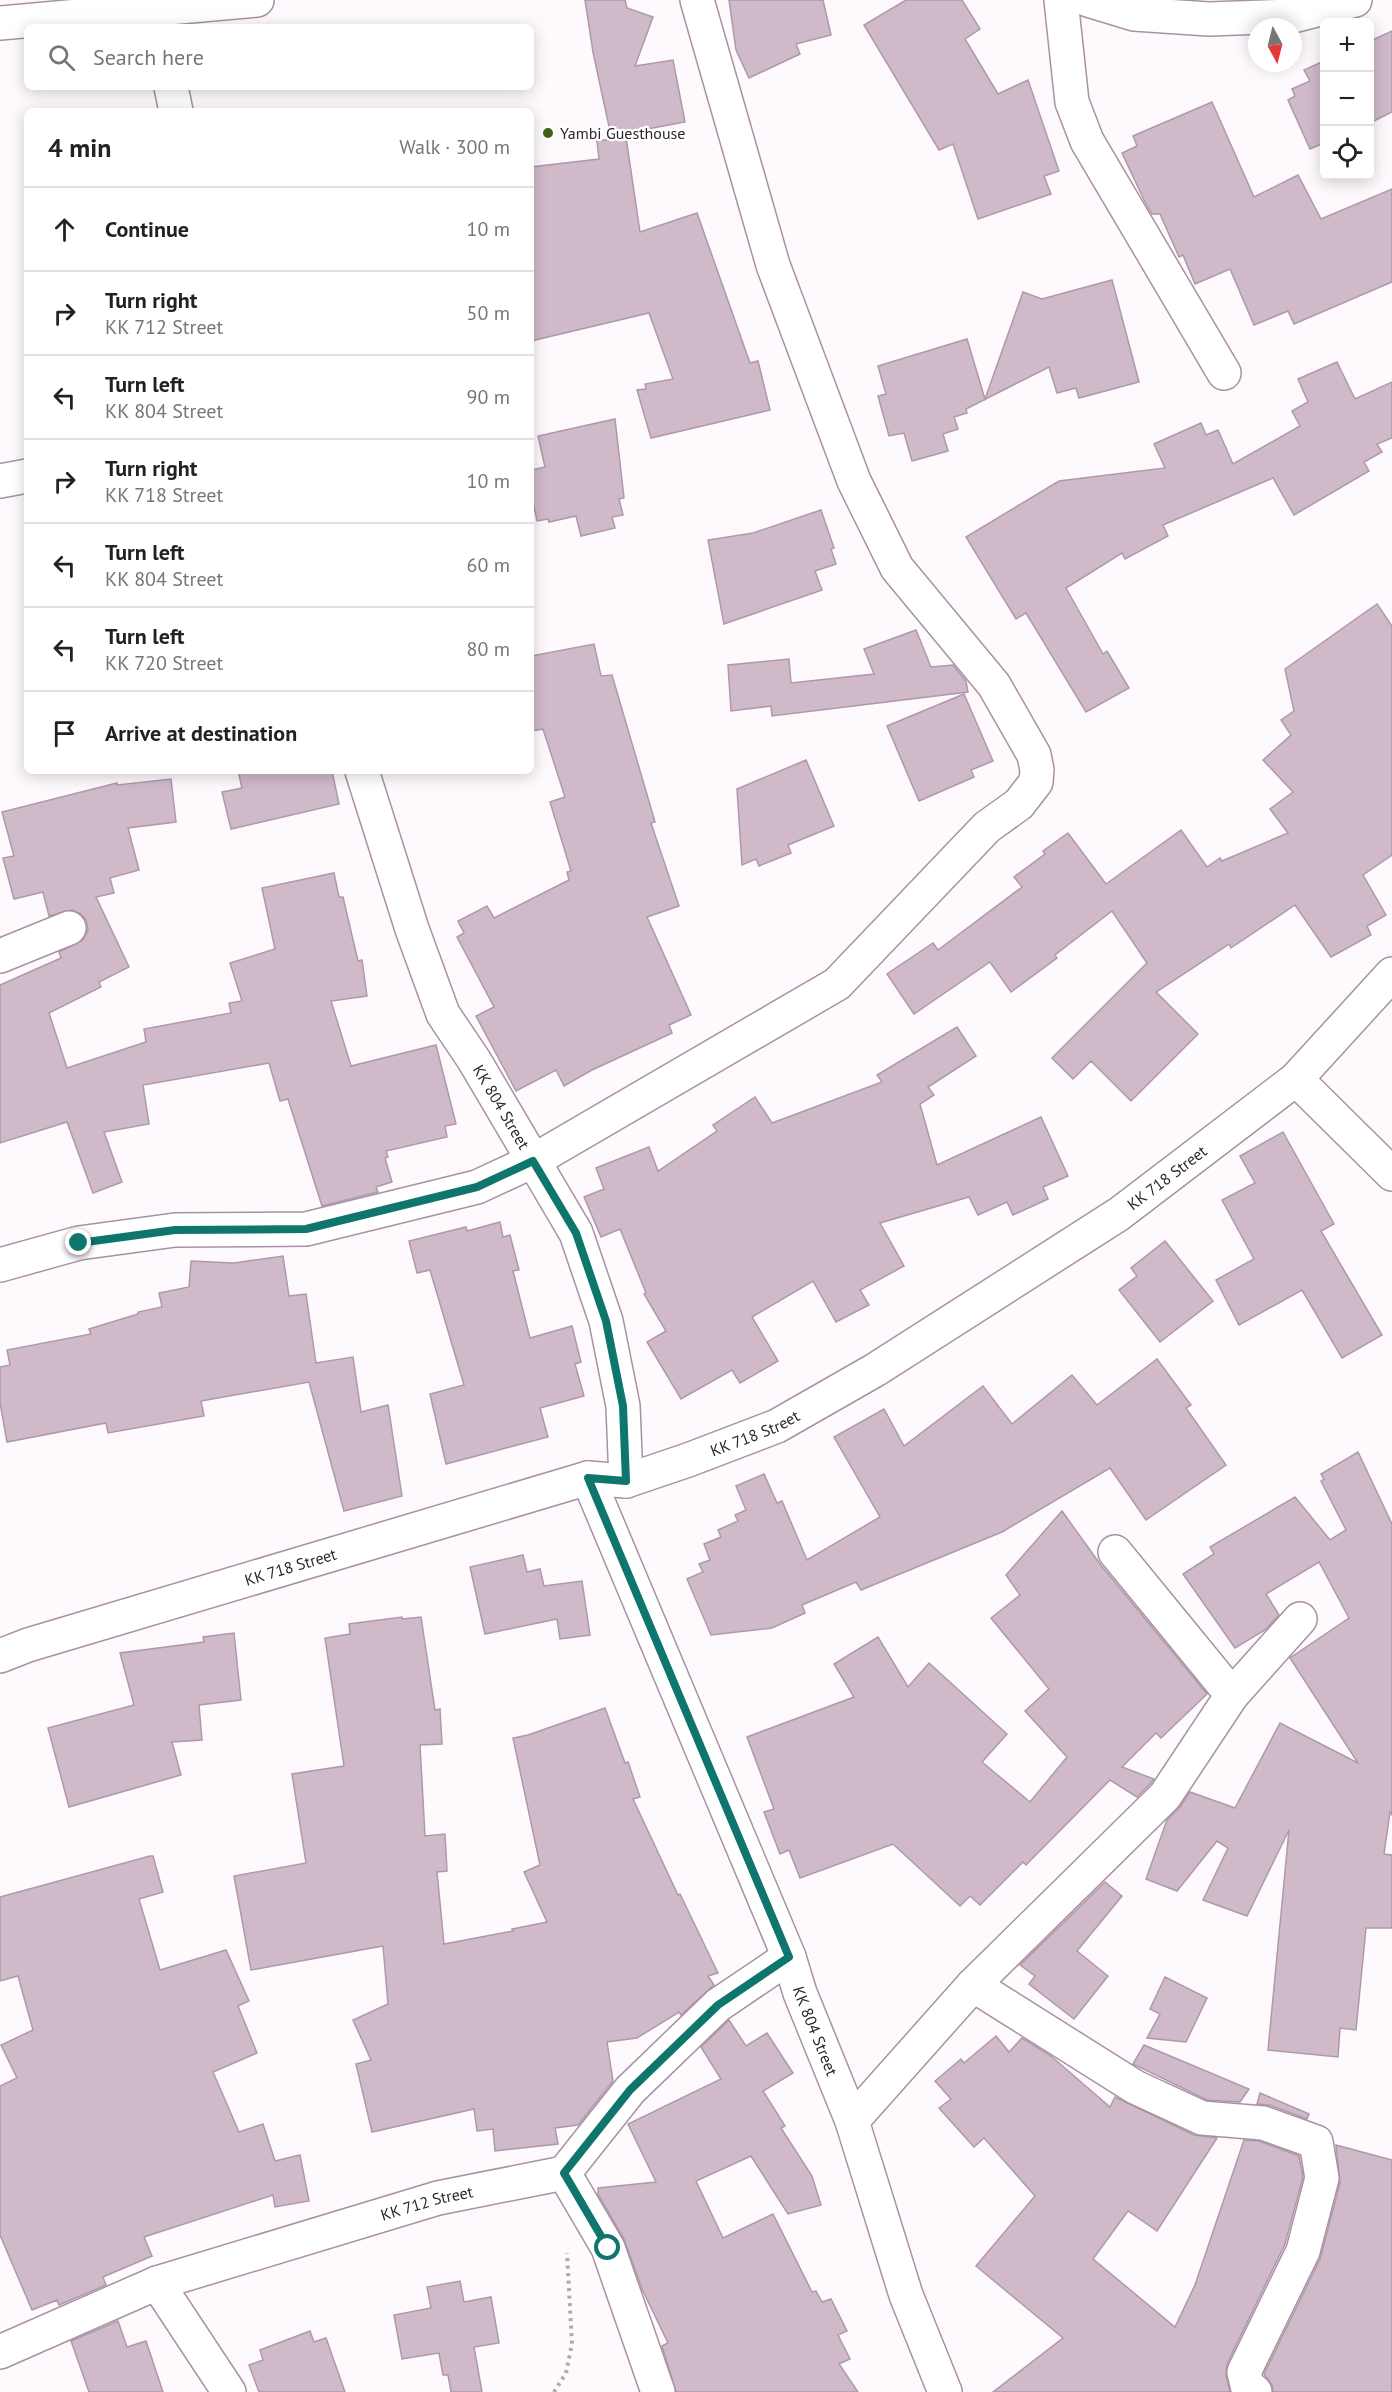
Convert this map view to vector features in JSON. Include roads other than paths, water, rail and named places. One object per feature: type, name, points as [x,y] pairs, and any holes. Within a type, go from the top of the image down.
[{"type":"street","points":[[0,23],[157,18],[257,0]]},
{"type":"street","points":[[0,1265],[79,1243],[175,1230],[306,1229],[477,1187],[533,1161],[837,984],[987,827],[1019,804],[1036,782],[1037,770],[1034,755],[994,685],[897,568],[854,481],[773,265],[697,0]]},
{"type":"street","points":[[1061,0],[1072,102],[1087,141],[1224,373]]},
{"type":"street","points":[[1088,0],[1134,14],[1209,19],[1293,15],[1355,0]]},
{"type":"street","points":[[172,90],[175,108]]},
{"type":"street","points":[[0,481],[24,477]]},
{"type":"street","name":"KK 804 Street","points":[[363,774],[412,929],[443,1014],[474,1060],[576,1233],[606,1321],[623,1406],[626,1481]]},
{"type":"street","points":[[0,956],[69,928]]},
{"type":"street","name":"KK 718 Street","points":[[0,1656],[588,1478],[626,1481],[777,1426],[875,1370],[1119,1214],[1296,1079],[1392,974]]},
{"type":"street","points":[[1296,1079],[1392,1174]]},
{"type":"street","name":"KK 804 Street","points":[[588,1478],[789,1957],[800,1993],[852,2121],[906,2295],[945,2392]]},
{"type":"street","points":[[1115,1552],[1232,1695]]},
{"type":"street","points":[[852,2121],[974,1985],[1165,1796],[1232,1695],[1300,1619]]},
{"type":"street","points":[[658,2392],[608,2248],[564,2173],[630,2090],[718,2005],[789,1957]]},
{"type":"street","points":[[974,1985],[1135,2086],[1202,2118],[1263,2123],[1316,2142],[1322,2178],[1303,2251],[1244,2372],[1247,2385],[1255,2392]]},
{"type":"street","name":"KK 712 Street","points":[[0,2352],[157,2283],[438,2198],[564,2173]]},
{"type":"street","points":[[157,2283],[229,2392]]},
{"type":"place","name":"Yambi Guesthouse","points":[[548,133]]}]
